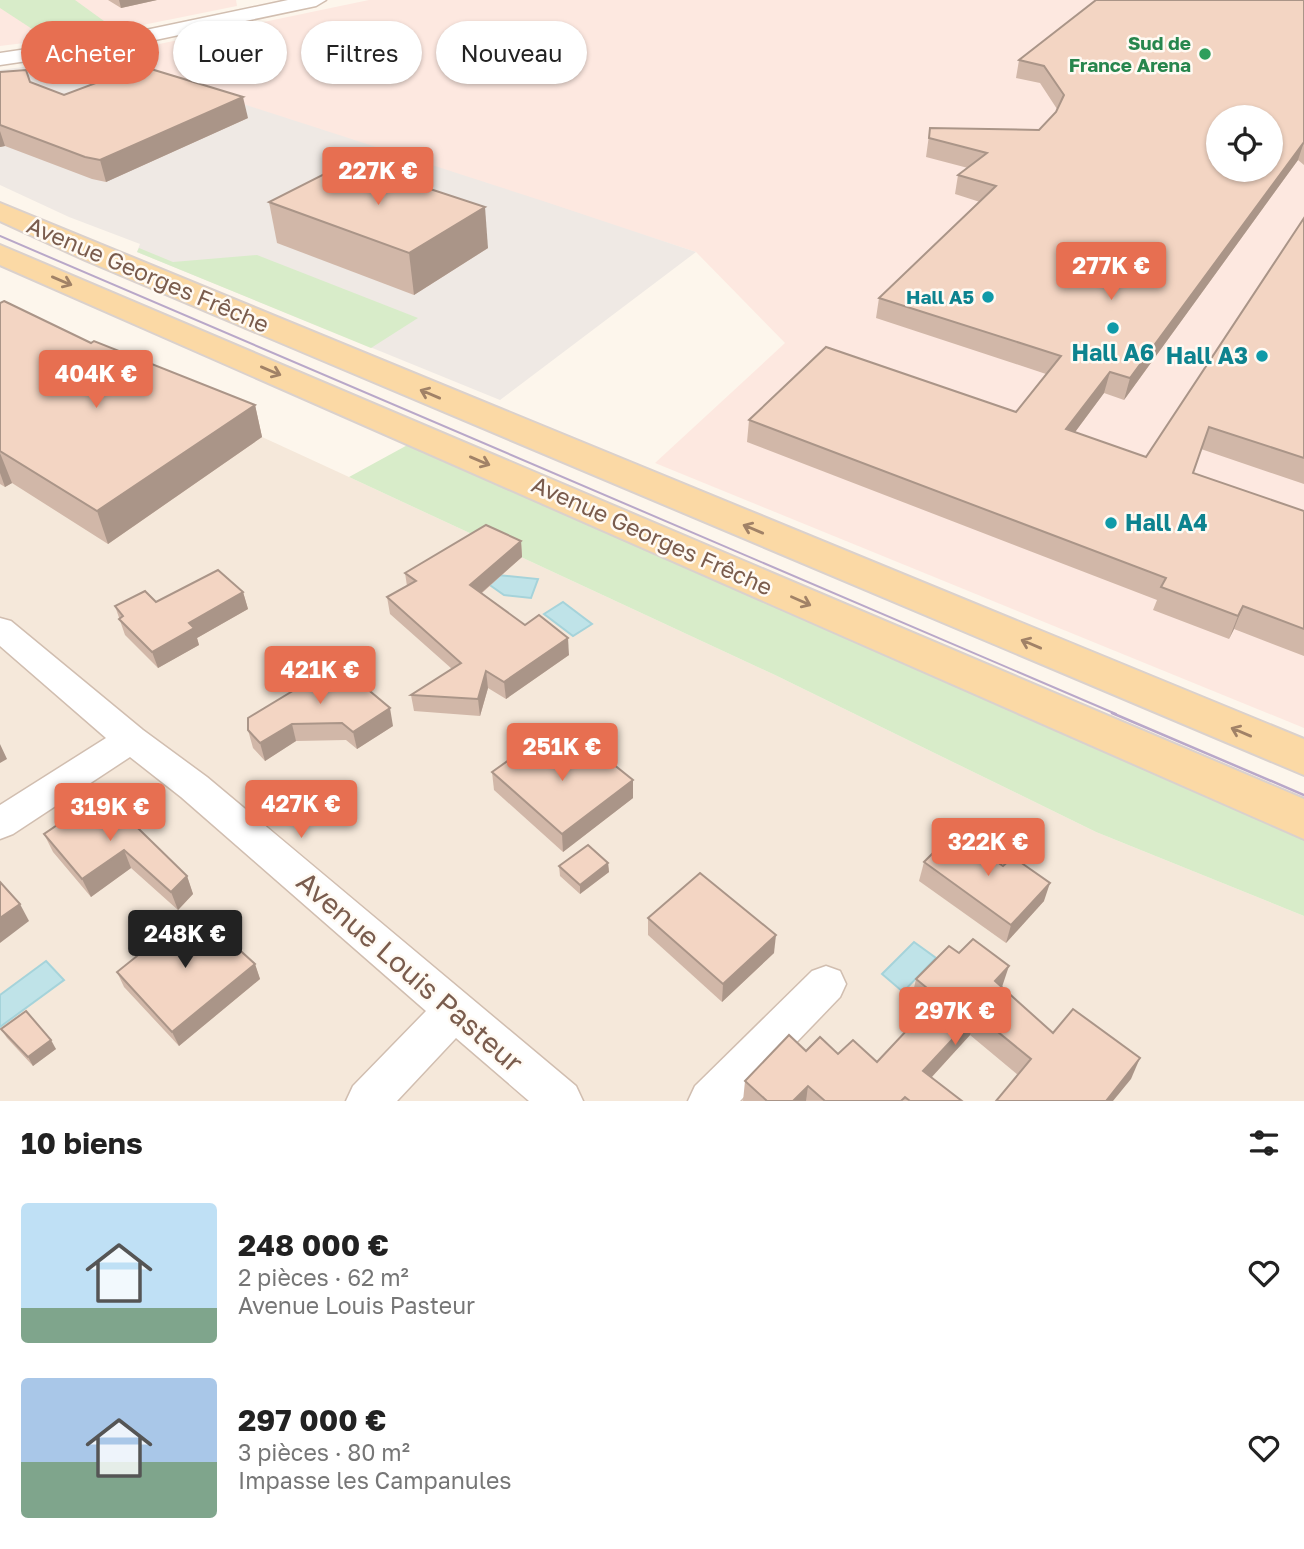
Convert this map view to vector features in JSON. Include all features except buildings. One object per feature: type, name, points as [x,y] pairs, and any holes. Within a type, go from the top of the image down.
[{"type":"main road","name":"Avenue Georges Frêche","points":[[0,211],[85,250],[1304,758]]},
{"type":"main road","name":"Avenue Georges Frêche","points":[[0,254],[1304,820]]},
{"type":"street","points":[[0,57],[122,41],[316,0]]},
{"type":"street","name":"Avenue Louis Pasteur","points":[[0,629],[131,739],[194,787],[561,1101]]},
{"type":"street","points":[[0,824],[131,739]]},
{"type":"street","points":[[710,1101],[826,984]]},
{"type":"street","points":[[368,1101],[454,1011]]},
{"type":"shaded area","points":[[0,0],[236,0],[237,6],[159,22],[21,21],[21,43],[0,46]]},
{"type":"shaded area","points":[[369,0],[1304,0],[1304,728],[655,463],[785,343],[696,252],[180,84],[287,84],[287,21],[269,21]]},
{"type":"shaded area","points":[[173,41],[173,82],[159,77],[159,44]]},
{"type":"shaded area","points":[[21,67],[21,84],[159,84],[159,77],[173,81],[173,84],[181,84],[696,252],[500,400],[137,252],[140,244],[69,217],[0,185],[0,70]]},
{"type":"shaded area","points":[[0,324],[234,424],[349,477],[775,675],[1096,832],[1304,916],[1304,1101],[0,1101]]},
{"type":"green space","points":[[0,0],[75,0],[104,21],[21,22],[0,8]]},
{"type":"green space","points":[[139,248],[173,262],[257,255],[418,318],[371,348],[137,252]]},
{"type":"green space","points":[[413,442],[1304,836],[1304,916],[1096,832],[775,675],[349,477]]},
{"type":"water","points":[[487,574],[538,579],[531,598],[504,595],[484,581]]},
{"type":"water","points":[[563,602],[592,624],[573,636],[544,614]]},
{"type":"water","points":[[914,942],[936,958],[903,992],[882,974]]},
{"type":"water","points":[[46,961],[64,980],[0,1027],[0,995]]},
{"type":"tram line","points":[[0,236],[1116,714]]},
{"type":"tram line","points":[[1112,713],[1304,795]]},
{"type":"place","name":"Sud de France Arena","points":[[1205,54]]},
{"type":"place","name":"Hall A5","points":[[988,297]]},
{"type":"place","name":"Hall A6","points":[[1113,328]]},
{"type":"place","name":"Hall A3","points":[[1262,356]]},
{"type":"place","name":"Hall A4","points":[[1111,523]]}]
